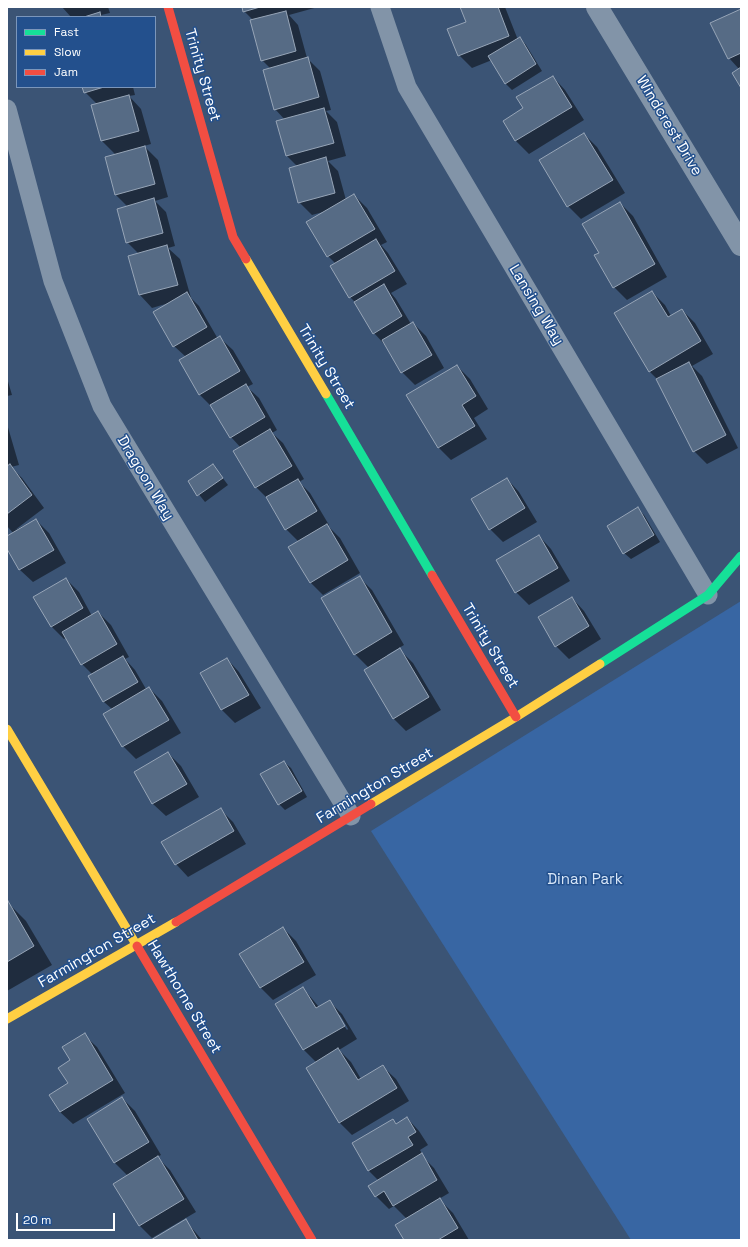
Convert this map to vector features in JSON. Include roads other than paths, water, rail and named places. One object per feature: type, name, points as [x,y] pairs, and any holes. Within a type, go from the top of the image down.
[{"type":"street","name":"Trinity Street","points":[[168,7],[233,237],[516,717]]},
{"type":"street","name":"Windcrest Drive","points":[[597,7],[741,245]]},
{"type":"street","name":"Farmington Street","points":[[7,1019],[137,945],[516,717],[708,595],[741,556]]},
{"type":"street","name":"Hawthorne Street","points":[[7,728],[312,1240]]},
{"type":"lane","name":"Lansing Way","points":[[380,7],[407,87],[708,595]]},
{"type":"lane","name":"Dragoon Way","points":[[7,109],[53,281],[102,406],[351,816]]},
{"type":"park label","name":"Dinan Park","points":[[585,880]]}]
